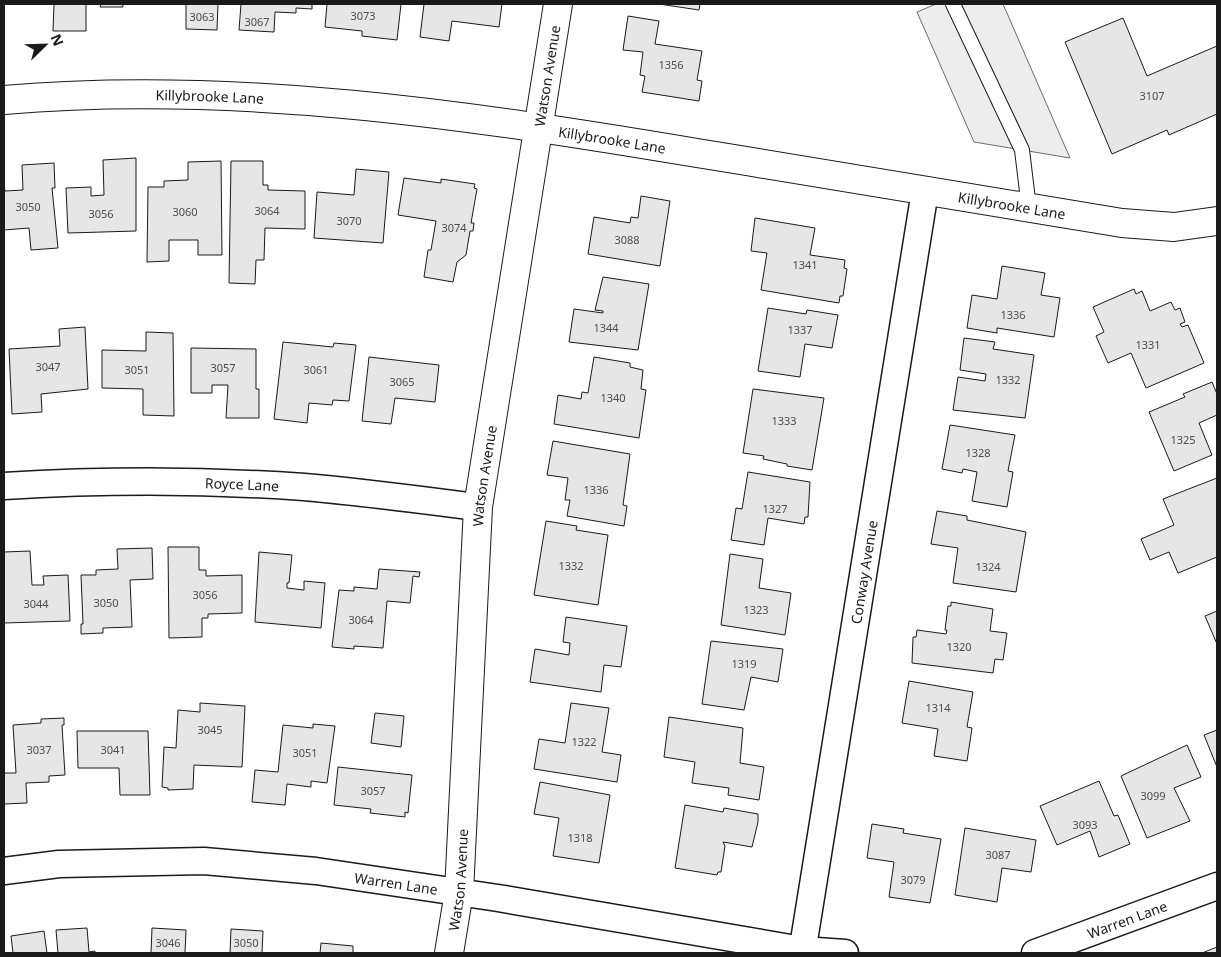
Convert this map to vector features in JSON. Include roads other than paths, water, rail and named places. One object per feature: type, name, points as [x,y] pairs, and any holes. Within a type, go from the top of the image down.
[{"type":"street","name":"Watson Avenue","points":[[449,953],[459,892],[478,507],[558,4]]},
{"type":"street","name":"Killybrooke Lane","points":[[4,100],[172,95],[261,97],[383,107],[538,126],[1122,223],[1174,227],[1216,224]]},
{"type":"street","name":"Conway Avenue","points":[[802,952],[925,191]]},
{"type":"street","name":"Royce Lane","points":[[4,486],[51,483],[231,483],[314,488],[478,507]]},
{"type":"street","name":"Warren Lane","points":[[4,871],[59,864],[204,861],[316,871],[459,892],[802,952],[845,953]]},
{"type":"street","name":"Warren Lane","points":[[1035,953],[1217,886]]},
{"type":"lane","points":[[953,4],[1022,150],[1029,208]]}]
